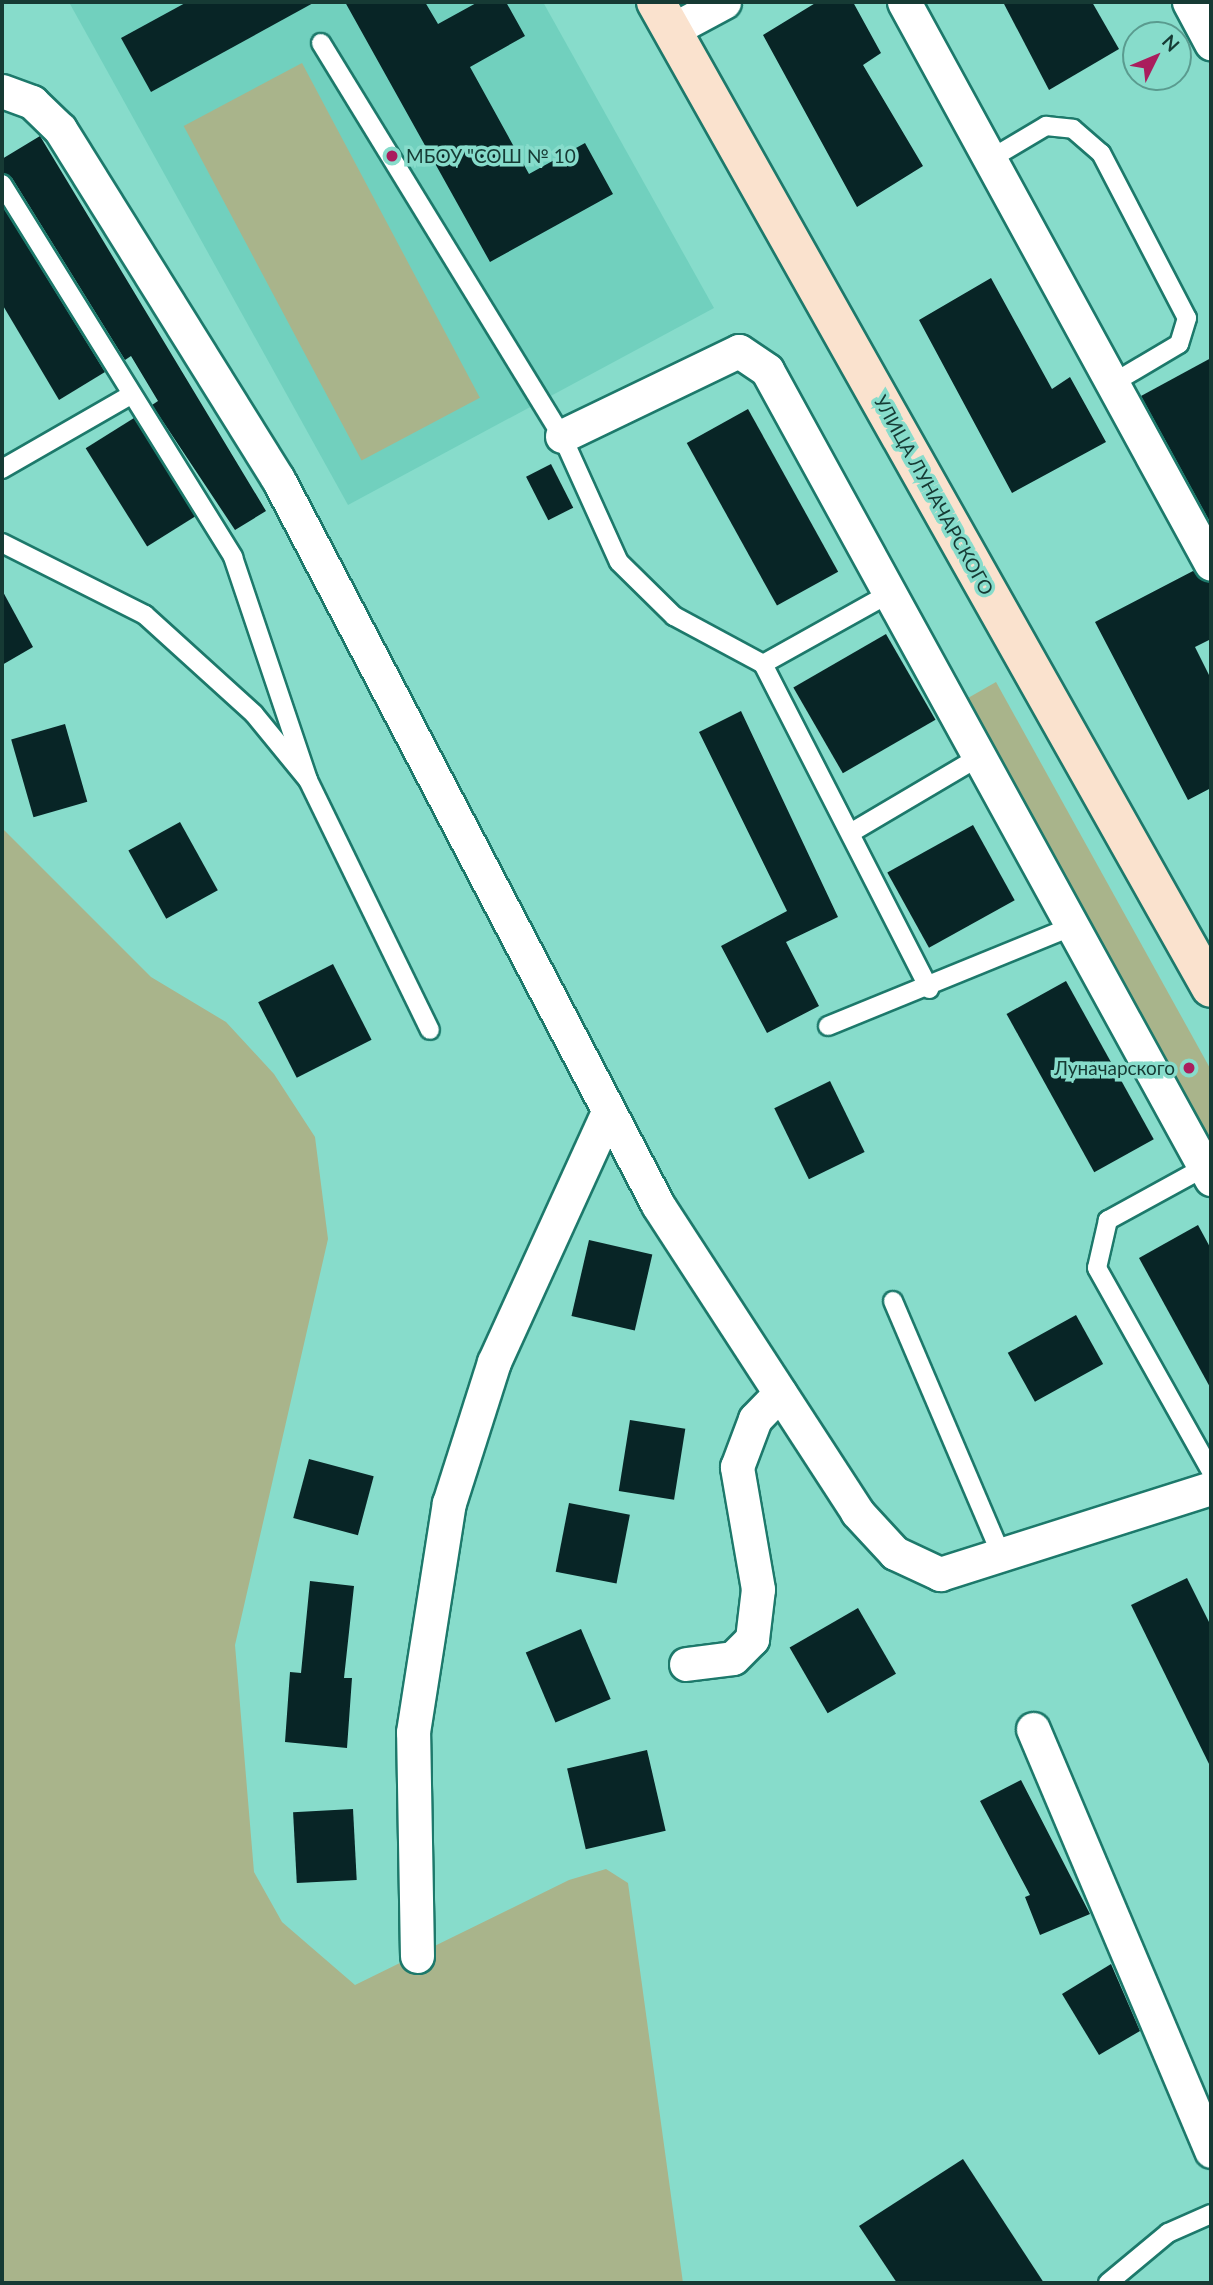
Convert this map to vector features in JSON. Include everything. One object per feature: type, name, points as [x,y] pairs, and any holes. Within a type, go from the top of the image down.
[{"type":"main road","name":"УЛИЦА ЛУНАЧАРСКОГО","points":[[664,16],[1211,988]]},
{"type":"street","points":[[664,16],[724,2]]},
{"type":"street","points":[[904,2],[987,161],[1113,383],[1211,564]]},
{"type":"street","points":[[1189,2],[1211,43]]},
{"type":"street","points":[[2,91],[32,102],[60,128],[278,479],[470,836],[607,1114],[658,1205],[857,1512],[895,1553],[940,1574],[1211,1488]]},
{"type":"street","points":[[562,436],[713,360],[739,351],[755,358],[767,370],[892,592],[977,758],[1208,1173]]},
{"type":"street","points":[[417,1955],[413,1732],[449,1503],[494,1362],[607,1114]]},
{"type":"street","points":[[686,1664],[733,1658],[752,1639],[758,1589],[737,1467],[755,1419],[780,1393]]},
{"type":"street","points":[[1033,1729],[1211,2151]]},
{"type":"lane","points":[[321,43],[562,436],[620,562],[674,616],[763,664],[852,832],[929,989]]},
{"type":"lane","points":[[987,161],[1046,126],[1073,129],[1101,153],[1187,318],[1179,344],[1113,383]]},
{"type":"lane","points":[[2,184],[129,396],[233,557],[308,780],[430,1030]]},
{"type":"lane","points":[[2,469],[129,396]]},
{"type":"lane","points":[[2,544],[145,615],[254,714],[308,780]]},
{"type":"lane","points":[[763,664],[892,592]]},
{"type":"lane","points":[[852,832],[977,758]]},
{"type":"lane","points":[[828,1026],[929,989],[1071,927]]},
{"type":"lane","points":[[1208,1173],[1108,1220],[1097,1268],[1211,1471]]},
{"type":"lane","points":[[893,1301],[1001,1554]]},
{"type":"lane","points":[[1108,2283],[1168,2233],[1211,2214]]},
{"type":"shaded area","name":"МБОУ \"СОШ № 10","points":[[543,2],[714,308],[348,505],[70,4]]},
{"type":"shaded area","points":[[302,63],[480,398],[362,461],[184,126]]},
{"type":"shaded area","points":[[996,682],[1211,1070],[1211,1154],[961,702]]},
{"type":"shaded area","points":[[2,828],[151,977],[226,1022],[274,1074],[315,1137],[328,1239],[235,1645],[254,1872],[282,1922],[355,1985],[569,1880],[606,1869],[628,1883],[683,2283],[2,2283]]},
{"type":"building","points":[[187,2],[315,2],[151,92],[121,38]]},
{"type":"building","points":[[345,2],[425,2],[438,24],[478,2],[506,2],[525,36],[470,67],[529,174],[585,143],[613,194],[490,262]]},
{"type":"building","points":[[817,2],[853,2],[881,53],[863,65],[923,166],[857,207],[763,35]]},
{"type":"building","points":[[1003,2],[1092,2],[1119,49],[1049,90]]},
{"type":"building","points":[[40,136],[266,511],[235,530],[152,405],[158,401],[131,356],[125,360],[12,178],[2,173],[2,159]]},
{"type":"building","points":[[2,205],[105,372],[59,400],[2,304]]},
{"type":"building","points":[[991,278],[1052,389],[1070,377],[1106,442],[1012,493],[919,320]]},
{"type":"building","points":[[1211,358],[1211,524],[1141,396]]},
{"type":"building","points":[[748,409],[838,572],[777,606],[687,443]]},
{"type":"building","points":[[134,418],[195,516],[147,547],[86,448]]},
{"type":"building","points":[[551,464],[573,508],[548,520],[526,477]]},
{"type":"building","points":[[1193,571],[1211,583],[1211,639],[1195,647],[1211,679],[1211,788],[1188,800],[1095,622]]},
{"type":"building","points":[[2,590],[33,647],[2,665]]},
{"type":"building","points":[[886,634],[936,720],[843,773],[793,688]]},
{"type":"building","points":[[741,711],[838,917],[786,942],[819,1006],[767,1033],[721,946],[787,911],[699,732]]},
{"type":"building","points":[[65,724],[87,802],[33,817],[11,739]]},
{"type":"building","points":[[180,822],[218,890],[166,919],[128,851]]},
{"type":"building","points":[[973,825],[1015,900],[929,948],[887,873]]},
{"type":"building","points":[[333,964],[372,1040],[297,1078],[258,1002]]},
{"type":"building","points":[[1066,981],[1154,1139],[1094,1172],[1007,1014]]},
{"type":"building","points":[[830,1081],[865,1152],[809,1179],[774,1108]]},
{"type":"building","points":[[1198,1225],[1211,1249],[1211,1389],[1139,1258]]},
{"type":"building","points":[[589,1240],[652,1255],[635,1331],[571,1316]]},
{"type":"building","points":[[1076,1315],[1103,1364],[1035,1402],[1008,1353]]},
{"type":"building","points":[[630,1420],[685,1429],[674,1500],[619,1491]]},
{"type":"building","points":[[309,1459],[374,1476],[358,1535],[293,1518]]},
{"type":"building","points":[[569,1503],[630,1515],[617,1584],[556,1572]]},
{"type":"building","points":[[1187,1578],[1211,1626],[1211,1768],[1131,1605]]},
{"type":"building","points":[[310,1581],[354,1586],[344,1678],[352,1678],[347,1748],[285,1742],[290,1672],[301,1673]]},
{"type":"building","points":[[858,1608],[896,1674],[828,1713],[790,1648]]},
{"type":"building","points":[[581,1629],[611,1699],[555,1722],[526,1652]]},
{"type":"building","points":[[647,1750],[666,1831],[586,1849],[567,1768]]},
{"type":"building","points":[[1021,1780],[1090,1914],[1040,1935],[1025,1897],[1030,1895],[980,1801]]},
{"type":"building","points":[[353,1809],[357,1880],[297,1883],[293,1812]]},
{"type":"building","points":[[1111,1964],[1140,2031],[1099,2055],[1062,1994]]},
{"type":"building","points":[[963,2159],[1044,2283],[897,2283],[859,2226]]},
{"type":"place","name":"МБОУ \"СОШ № 10","points":[[392,156]]},
{"type":"place","name":"Луначарского","points":[[1189,1068]]}]
